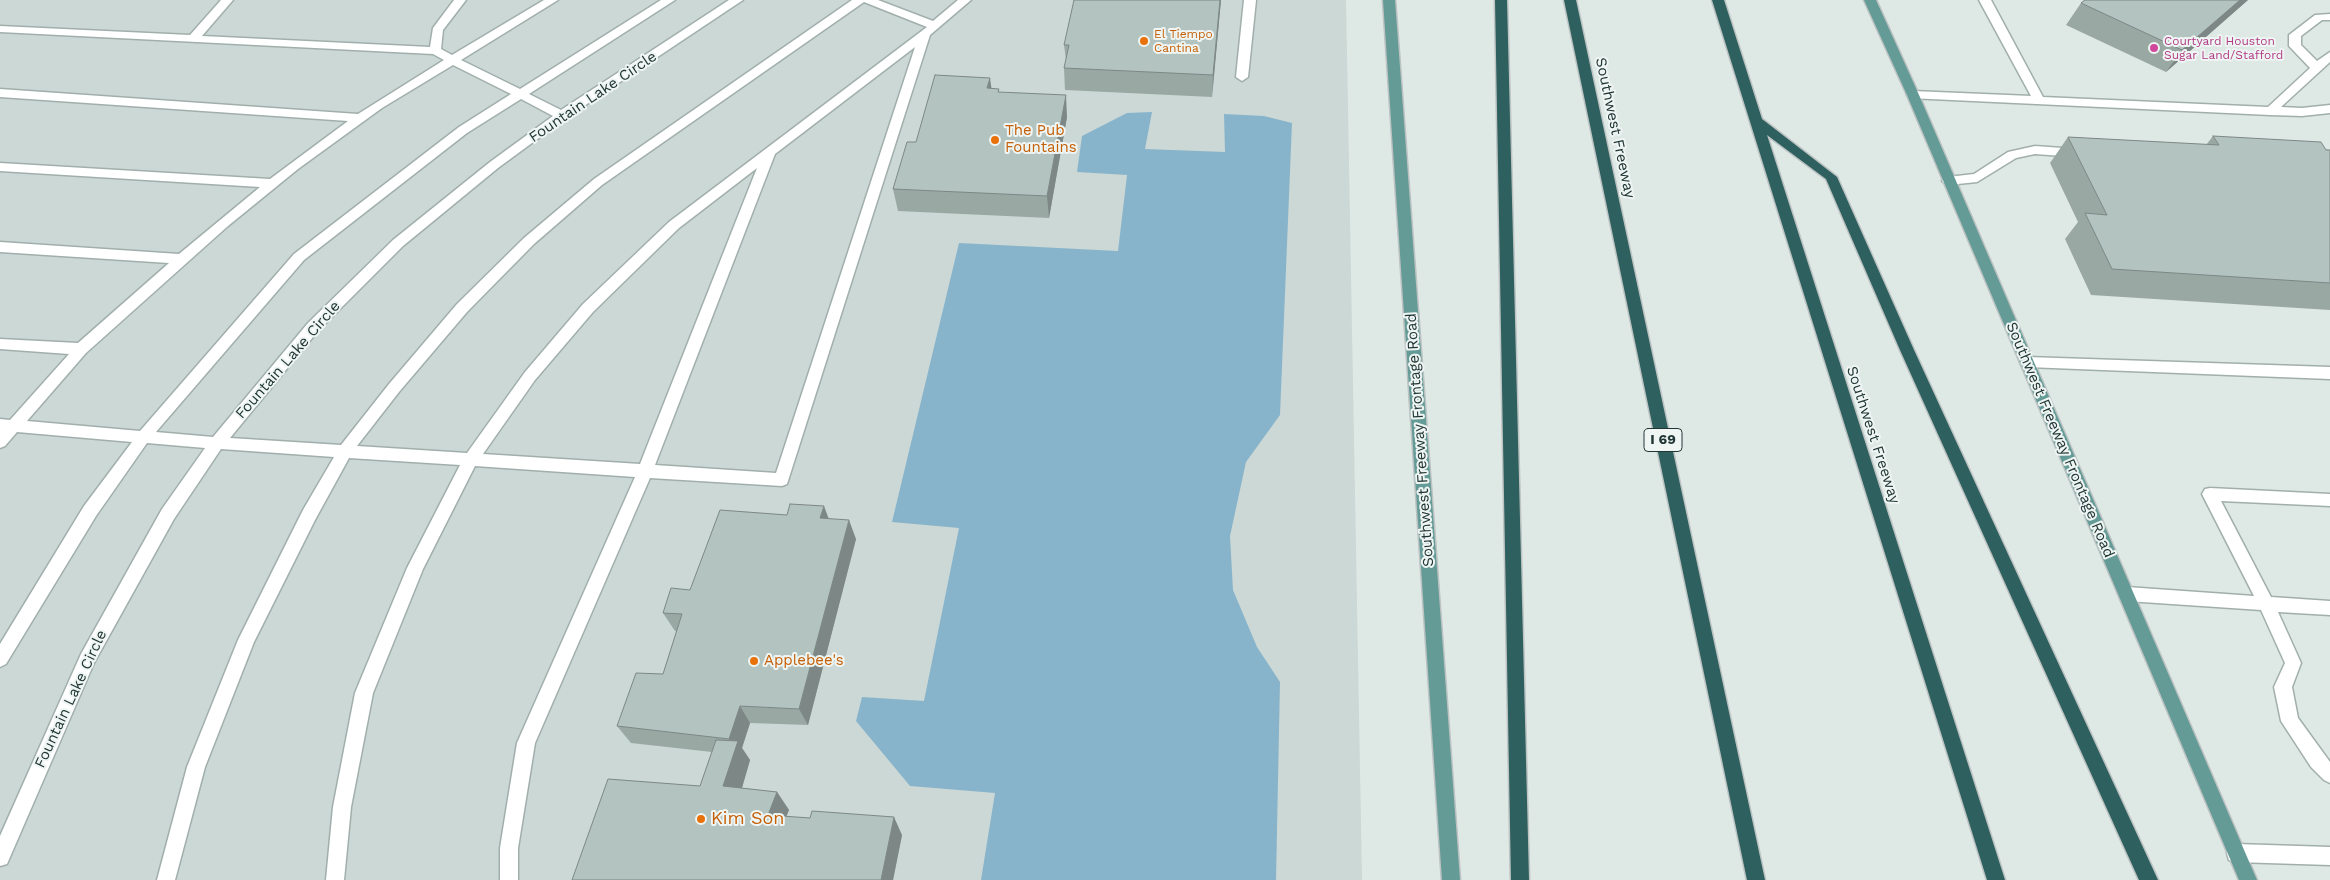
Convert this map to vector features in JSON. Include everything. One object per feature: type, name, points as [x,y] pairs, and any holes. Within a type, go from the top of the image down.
[{"type":"highway","points":[[1500,0],[1520,880]]},
{"type":"highway","name":"Southwest Freeway","points":[[1570,0],[1756,880]]},
{"type":"highway","name":"Southwest Freeway","points":[[1718,0],[1996,880]]},
{"type":"highway","points":[[1755,120],[1831,177],[1907,350],[2149,880]]},
{"type":"main road","name":"Southwest Freeway Frontage Road","points":[[1389,0],[1451,880]]},
{"type":"main road","name":"Southwest Freeway Frontage Road","points":[[1870,0],[1913,95],[1948,181],[2127,594],[2248,880]]},
{"type":"street","points":[[193,39],[227,0]]},
{"type":"street","points":[[435,51],[438,30],[460,0]]},
{"type":"street","points":[[0,442],[7,426],[80,349],[181,259],[272,183],[360,118],[552,0]]},
{"type":"street","points":[[0,659],[90,511],[145,436],[299,257],[463,130],[669,0]]},
{"type":"street","name":"Fountain Lake Circle","points":[[0,857],[87,659],[168,514],[217,443],[314,327],[398,244],[494,165],[562,115],[737,0]]},
{"type":"street","points":[[166,880],[196,767],[246,640],[309,515],[345,451],[394,388],[462,308],[528,241],[598,182],[859,0]]},
{"type":"street","points":[[868,0],[930,29]]},
{"type":"street","points":[[335,880],[342,807],[364,693],[415,568],[471,459],[530,376],[588,308],[674,226],[965,0]]},
{"type":"street","points":[[1242,77],[1250,0]]},
{"type":"street","points":[[1985,0],[2039,100]]},
{"type":"street","points":[[2317,68],[2296,46],[2296,35],[2319,18],[2330,17]]},
{"type":"street","points":[[0,29],[435,51],[562,115]]},
{"type":"street","points":[[7,426],[217,443],[782,480],[930,29]]},
{"type":"street","points":[[2270,111],[2330,56]]},
{"type":"street","points":[[0,93],[360,118]]},
{"type":"street","points":[[1913,95],[2270,111],[2302,112],[2330,109]]},
{"type":"street","points":[[510,880],[509,848],[526,743],[645,471],[770,150]]},
{"type":"street","points":[[1948,181],[1977,178],[2012,155],[2035,150],[2084,153]]},
{"type":"street","points":[[0,167],[272,183]]},
{"type":"street","points":[[0,247],[181,259]]},
{"type":"street","points":[[0,344],[80,349]]},
{"type":"street","points":[[2027,362],[2330,373]]},
{"type":"street","points":[[2330,500],[2210,494],[2266,604],[2293,663],[2283,687],[2290,721],[2316,761],[2330,774]]},
{"type":"street","points":[[2127,594],[2330,608]]},
{"type":"street","points":[[2236,853],[2330,856]]},
{"type":"shaded area","points":[[0,0],[1346,0],[1362,880],[0,880]]},
{"type":"water","points":[[1152,112],[1145,149],[1225,152],[1224,114],[1264,116],[1292,123],[1280,415],[1246,462],[1230,536],[1233,590],[1257,647],[1280,682],[1276,880],[981,880],[995,793],[910,786],[856,721],[862,697],[924,701],[959,528],[892,522],[959,243],[1118,251],[1127,175],[1077,172],[1082,136],[1127,113]]},
{"type":"building","name":"El Tiempo Cantina","points":[[1074,0],[1220,0],[1213,75],[1064,68],[1069,45],[1064,45]]},
{"type":"building","points":[[2085,0],[2240,0],[2182,50],[2081,3]]},
{"type":"building","name":"The Pub Fountains","points":[[935,75],[990,78],[987,88],[999,89],[998,92],[1066,95],[1047,196],[893,189],[907,142],[916,142]]},
{"type":"building","points":[[2213,136],[2321,142],[2326,150],[2330,150],[2330,283],[2112,269],[2085,213],[2107,215],[2068,137],[2219,145]]},
{"type":"building","name":"Applebee's","points":[[790,504],[824,506],[820,518],[849,520],[799,709],[740,706],[729,739],[617,726],[636,673],[663,674],[682,614],[663,613],[671,588],[690,590],[720,510],[787,515]]},
{"type":"building","name":"Kim Son","points":[[716,740],[738,741],[723,786],[777,792],[768,815],[810,818],[812,811],[894,817],[881,880],[572,880],[608,779],[700,786]]},
{"type":"place","name":"El Tiempo Cantina","points":[[1144,41]]},
{"type":"place","name":"Courtyard Houston Sugar Land/Stafford","points":[[2154,48]]},
{"type":"place","name":"The Pub Fountains","points":[[995,140]]},
{"type":"place","name":"Applebee's","points":[[754,661]]},
{"type":"place","name":"Kim Son","points":[[701,819]]}]
